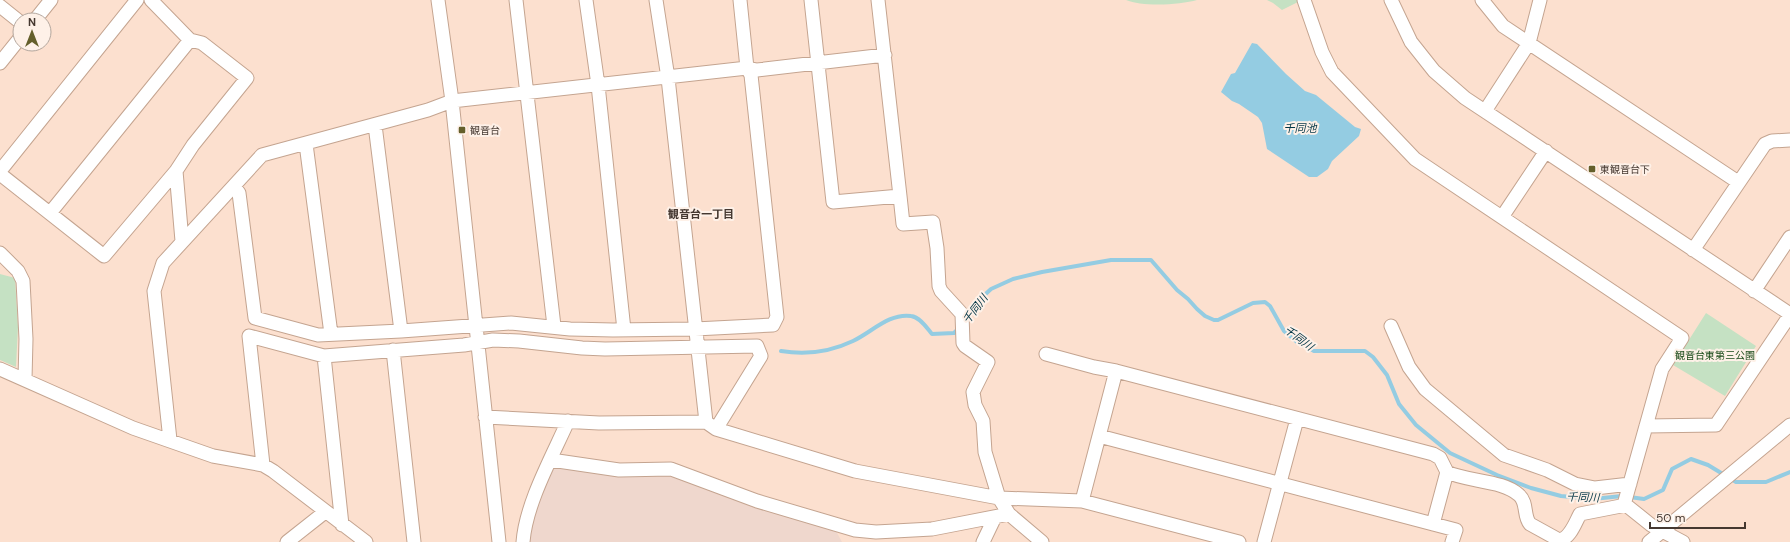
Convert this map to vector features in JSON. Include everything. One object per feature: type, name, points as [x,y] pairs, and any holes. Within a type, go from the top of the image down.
[{"type":"street","points":[[41,12],[51,0]]},
{"type":"street","points":[[0,171],[137,0]]},
{"type":"street","points":[[0,174],[104,256],[176,171],[193,145],[247,78],[202,43],[190,40],[150,0]]},
{"type":"street","points":[[438,0],[452,101],[485,417],[500,542]]},
{"type":"street","points":[[516,0],[554,326]]},
{"type":"street","points":[[586,0],[598,85],[624,330]]},
{"type":"street","points":[[656,0],[668,78],[697,348],[711,425]]},
{"type":"street","points":[[234,186],[239,193],[255,318],[318,335],[511,323],[554,326],[570,329],[624,330],[695,329],[773,325],[778,317],[751,75],[747,68],[740,0]]},
{"type":"street","points":[[811,0],[833,202],[900,196]]},
{"type":"street","points":[[878,0],[903,224],[933,222],[937,248],[939,286],[941,291],[962,314],[963,343],[988,362],[972,396],[983,421],[985,452],[999,498],[1009,514],[1042,542]]},
{"type":"street","points":[[1304,0],[1327,63],[1340,81],[1416,159],[1682,338],[1662,369],[1627,495]]},
{"type":"street","points":[[1391,0],[1411,42],[1434,71],[1465,98],[1790,314],[1716,424],[1646,426]]},
{"type":"street","points":[[1482,0],[1503,26],[1738,182]]},
{"type":"street","points":[[1485,111],[1529,43],[1540,0]]},
{"type":"street","points":[[0,6],[12,16]]},
{"type":"street","points":[[50,213],[190,40]]},
{"type":"street","points":[[0,63],[12,48]]},
{"type":"street","points":[[170,440],[154,291],[163,263],[262,156],[375,125],[452,101],[747,68],[757,70],[885,55]]},
{"type":"street","points":[[375,125],[401,331]]},
{"type":"street","points":[[1693,250],[1765,144],[1790,140]]},
{"type":"street","points":[[306,144],[331,334]]},
{"type":"street","points":[[1502,217],[1546,151]]},
{"type":"street","points":[[176,171],[182,241]]},
{"type":"street","points":[[1754,290],[1790,237]]},
{"type":"street","points":[[0,253],[18,271],[23,281],[26,339],[25,379]]},
{"type":"street","points":[[1391,326],[1410,367],[1425,389],[1504,455],[1547,470],[1575,484],[1627,495],[1651,525],[1683,542]]},
{"type":"street","points":[[263,465],[249,336],[324,356],[464,345],[478,342],[519,341],[582,348],[697,348],[757,346],[761,356],[711,425]]},
{"type":"street","points":[[393,350],[414,542]]},
{"type":"street","points":[[1046,354],[1433,454],[1440,458],[1447,472],[1455,476],[1498,485],[1514,491],[1523,500],[1527,520],[1530,524],[1559,540],[1564,540],[1568,537],[1580,514],[1627,495]]},
{"type":"street","points":[[324,356],[342,525]]},
{"type":"street","points":[[0,369],[133,428],[213,456],[263,465],[366,542]]},
{"type":"street","points":[[1082,501],[1116,371]]},
{"type":"street","points":[[485,417],[599,423],[711,425],[855,471],[999,498],[1082,501],[1239,542]]},
{"type":"street","points":[[1264,542],[1297,419]]},
{"type":"street","points":[[523,542],[526,522],[532,504],[568,421]]},
{"type":"street","points":[[1649,542],[1790,425]]},
{"type":"street","points":[[1099,436],[1456,530],[1452,542]]},
{"type":"street","points":[[551,460],[619,470],[671,469],[757,501],[855,530],[876,532],[912,531],[954,525],[1009,514]]},
{"type":"street","points":[[1433,524],[1447,472]]},
{"type":"street","points":[[289,542],[325,512]]},
{"type":"street","points":[[984,542],[995,517]]},
{"type":"shaded area","points":[[558,467],[667,474],[836,531],[842,542],[526,542],[533,516],[549,476],[554,469]]},
{"type":"green space","points":[[1126,0],[1197,0],[1181,3],[1141,4]]},
{"type":"green space","points":[[1267,0],[1298,0],[1298,2],[1282,10]]},
{"type":"green space","points":[[0,274],[15,278],[18,327],[16,367],[0,360]]},
{"type":"green space","name":"観音台東第三公園","points":[[1706,313],[1756,346],[1725,396],[1673,365]]},
{"type":"water","name":"千同池","points":[[1252,43],[1257,44],[1305,91],[1316,95],[1355,127],[1361,129],[1359,136],[1332,161],[1328,169],[1317,177],[1309,177],[1267,149],[1262,123],[1258,117],[1232,101],[1221,92],[1231,74],[1235,73]]},
{"type":"waterway","name":"千同川","points":[[966,321],[978,301],[991,289],[1013,279],[1042,272],[1111,260],[1151,260],[1177,290],[1205,316],[1214,320],[1218,320],[1253,303],[1265,302],[1270,306],[1284,331],[1297,342],[1314,351],[1365,351],[1373,357],[1387,375],[1399,404],[1416,425],[1450,453],[1497,475],[1531,488],[1561,496],[1593,499],[1622,496],[1644,499],[1663,490],[1672,469],[1691,459],[1708,465],[1736,482],[1766,482],[1790,472]]},
{"type":"waterway","name":"千同川","points":[[781,351],[799,353],[817,352],[835,348],[853,341],[895,317],[911,316],[917,318],[932,334],[954,333],[960,327]]},
{"type":"place","name":"観音台","points":[[462,130]]},
{"type":"place","name":"東観音台下","points":[[1592,169]]},
{"type":"district","name":"観音台一丁目","points":[[701,214]]}]
